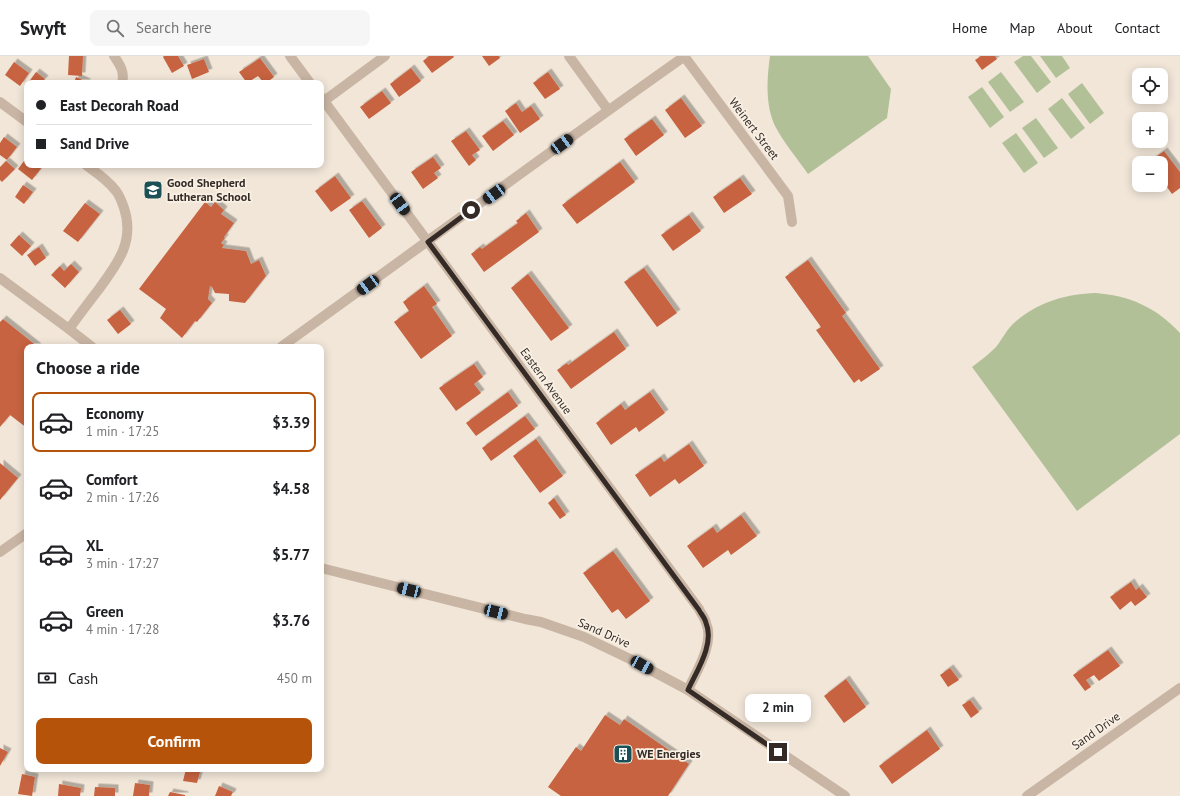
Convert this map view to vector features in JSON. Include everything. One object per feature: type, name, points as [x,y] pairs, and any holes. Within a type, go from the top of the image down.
[{"type":"street","points":[[114,56],[126,78]]},
{"type":"street","points":[[290,56],[308,80]]},
{"type":"street","points":[[324,98],[385,56]]},
{"type":"street","points":[[569,56],[608,110]]},
{"type":"street","points":[[285,344],[684,56]]},
{"type":"street","name":"Weinert Street","points":[[684,56],[788,196],[792,222]]},
{"type":"street","points":[[0,102],[24,120]]},
{"type":"street","name":"Eastern Avenue","points":[[324,102],[699,610],[707,624],[709,636],[705,655],[688,690]]},
{"type":"street","points":[[69,328],[114,269],[126,242],[128,229],[127,218],[117,193],[107,181],[90,168]]},
{"type":"street","points":[[0,278],[69,328],[88,344]]},
{"type":"street","points":[[0,552],[24,535]]},
{"type":"street","name":"Sand Drive","points":[[324,569],[541,622],[584,637],[630,659],[688,690],[845,796]]},
{"type":"street","name":"Sand Drive","points":[[1028,796],[1180,688]]},
{"type":"green space","points":[[770,56],[868,56],[891,89],[887,118],[808,174],[782,138],[772,118],[768,100],[768,73]]},
{"type":"green space","points":[[1023,56],[1031,56],[1051,82],[1037,93],[1014,62]]},
{"type":"green space","points":[[1040,56],[1062,56],[1070,68],[1056,78]]},
{"type":"green space","points":[[1001,72],[1024,102],[1010,112],[988,82]]},
{"type":"green space","points":[[1082,83],[1104,113],[1090,124],[1068,94]]},
{"type":"green space","points":[[982,87],[1004,117],[990,128],[968,97]]},
{"type":"green space","points":[[1062,98],[1085,128],[1071,139],[1048,109]]},
{"type":"green space","points":[[1036,118],[1058,148],[1044,158],[1022,128]]},
{"type":"green space","points":[[1016,133],[1038,163],[1024,173],[1002,143]]},
{"type":"green space","points":[[1096,293],[1120,297],[1142,304],[1162,316],[1180,333],[1180,434],[1077,511],[972,367],[996,347],[1015,322],[1033,309],[1063,297]]},
{"type":"building","points":[[69,56],[83,56],[82,76],[68,75]]},
{"type":"building","points":[[178,56],[184,66],[172,73],[163,57]]},
{"type":"building","points":[[429,56],[454,57],[432,73],[423,61]]},
{"type":"building","points":[[482,56],[499,56],[500,58],[489,66]]},
{"type":"building","points":[[981,56],[995,56],[997,59],[982,70],[975,60]]},
{"type":"building","points":[[260,58],[274,77],[270,80],[261,80],[258,76],[252,80],[245,80],[239,72]]},
{"type":"building","points":[[204,59],[209,72],[192,79],[187,65]]},
{"type":"building","points":[[14,62],[29,73],[20,86],[5,75]]},
{"type":"building","points":[[411,68],[421,81],[399,97],[390,84]]},
{"type":"building","points":[[36,72],[45,79],[44,80],[30,80]]},
{"type":"building","points":[[548,72],[560,89],[545,99],[533,83]]},
{"type":"building","points":[[76,77],[83,80],[75,80]]},
{"type":"building","points":[[382,91],[391,103],[369,119],[360,107]]},
{"type":"building","points":[[681,98],[702,126],[685,138],[665,110]]},
{"type":"building","points":[[516,103],[522,112],[531,106],[540,119],[520,133],[505,111]]},
{"type":"building","points":[[652,119],[664,135],[636,156],[624,139]]},
{"type":"building","points":[[503,121],[514,135],[493,151],[482,136]]},
{"type":"building","points":[[466,131],[480,150],[472,155],[476,160],[469,166],[451,141]]},
{"type":"building","points":[[4,137],[17,147],[7,160],[0,155],[0,143]]},
{"type":"building","points":[[1164,151],[1168,156],[1157,156]]},
{"type":"building","points":[[1168,156],[1180,172],[1180,188],[1172,194],[1168,189]]},
{"type":"building","points":[[433,157],[441,168],[434,173],[438,178],[423,189],[411,172]]},
{"type":"building","points":[[6,161],[15,169],[2,182],[0,180],[0,167]]},
{"type":"building","points":[[24,161],[24,168],[41,168],[32,180],[18,169]]},
{"type":"building","points":[[620,162],[635,182],[577,224],[562,205]]},
{"type":"building","points":[[335,176],[351,198],[331,212],[315,191]]},
{"type":"building","points":[[740,178],[752,194],[724,213],[713,197]]},
{"type":"building","points":[[23,185],[33,192],[24,204],[15,197]]},
{"type":"building","points":[[362,201],[382,228],[369,238],[349,210]]},
{"type":"building","name":"Good Shepherd Lutheran School","points":[[205,202],[211,207],[215,202],[224,210],[221,214],[234,223],[221,243],[224,245],[222,248],[246,251],[251,264],[259,260],[266,276],[245,303],[229,301],[229,294],[215,293],[210,286],[208,299],[212,303],[182,338],[160,318],[166,309],[139,289]]},
{"type":"building","points":[[85,203],[100,214],[78,242],[63,231]]},
{"type":"building","points":[[526,213],[539,232],[484,272],[471,254],[480,247],[482,249],[518,223],[516,221]]},
{"type":"building","points":[[689,215],[701,231],[673,251],[661,235]]},
{"type":"building","points":[[19,235],[31,246],[22,256],[10,245]]},
{"type":"building","points":[[39,247],[46,258],[35,266],[27,255]]},
{"type":"building","points":[[808,260],[846,313],[842,316],[880,369],[861,382],[859,379],[854,383],[816,330],[821,327],[785,277]]},
{"type":"building","points":[[71,264],[79,272],[65,288],[51,275],[60,266],[64,271]]},
{"type":"building","points":[[644,268],[677,313],[657,327],[624,282]]},
{"type":"building","points":[[528,274],[569,328],[551,341],[511,288]]},
{"type":"building","points":[[424,286],[437,304],[432,307],[452,336],[421,359],[394,322],[409,311],[403,302]]},
{"type":"building","points":[[120,310],[131,324],[118,334],[107,320]]},
{"type":"building","points":[[3,319],[34,344],[24,344],[24,426],[10,415],[0,427],[0,322]]},
{"type":"building","points":[[614,332],[626,349],[571,389],[557,370],[567,363],[568,365]]},
{"type":"building","points":[[474,364],[483,377],[474,384],[481,393],[456,411],[439,388]]},
{"type":"building","points":[[508,392],[518,406],[476,436],[466,423]]},
{"type":"building","points":[[650,392],[665,413],[639,432],[636,427],[611,445],[596,423],[621,404],[625,410]]},
{"type":"building","points":[[525,416],[535,429],[491,461],[482,448]]},
{"type":"building","points":[[536,439],[563,476],[540,493],[513,456]]},
{"type":"building","points":[[689,444],[704,466],[679,484],[675,479],[650,497],[635,475],[661,457],[664,462]]},
{"type":"building","points":[[0,463],[18,478],[0,500]]},
{"type":"building","points":[[554,498],[566,515],[560,519],[548,503]]},
{"type":"building","points":[[741,515],[757,536],[731,555],[728,550],[703,568],[687,546],[713,527],[717,533]]},
{"type":"building","points":[[613,551],[650,601],[626,619],[618,609],[612,613],[583,573]]},
{"type":"building","points":[[1131,582],[1136,590],[1139,587],[1147,597],[1135,606],[1131,601],[1120,610],[1110,597]]},
{"type":"building","points":[[1108,650],[1120,666],[1099,681],[1094,675],[1086,680],[1091,687],[1085,691],[1073,675]]},
{"type":"building","points":[[950,668],[959,680],[948,687],[940,675]]},
{"type":"building","points":[[846,679],[866,707],[844,723],[824,696]]},
{"type":"building","points":[[970,700],[979,712],[971,718],[962,705]]},
{"type":"building","name":"WE Energies","points":[[605,715],[620,725],[624,719],[689,764],[668,796],[561,796],[548,787],[576,747],[581,751]]},
{"type":"building","points":[[927,730],[940,749],[892,784],[879,766]]},
{"type":"building","points":[[0,748],[8,752],[0,766]]},
{"type":"building","points":[[185,772],[200,772],[197,783],[183,781]]},
{"type":"building","points":[[22,774],[35,777],[32,796],[18,794]]},
{"type":"building","points":[[135,783],[150,785],[149,796],[133,796]]},
{"type":"building","points":[[59,784],[81,788],[80,796],[58,796]]},
{"type":"building","points":[[219,786],[233,792],[231,796],[215,796]]},
{"type":"building","points":[[95,787],[115,788],[115,796],[94,796]]},
{"type":"building","points":[[170,792],[185,795],[185,796],[168,796]]},
{"type":"place","name":"Good Shepherd Lutheran School","points":[[153,190]]},
{"type":"place","name":"WE Energies","points":[[623,754]]},
{"type":"route","points":[[471,210],[428,242],[699,610],[707,624],[709,636],[705,655],[688,690],[778,752]]}]
